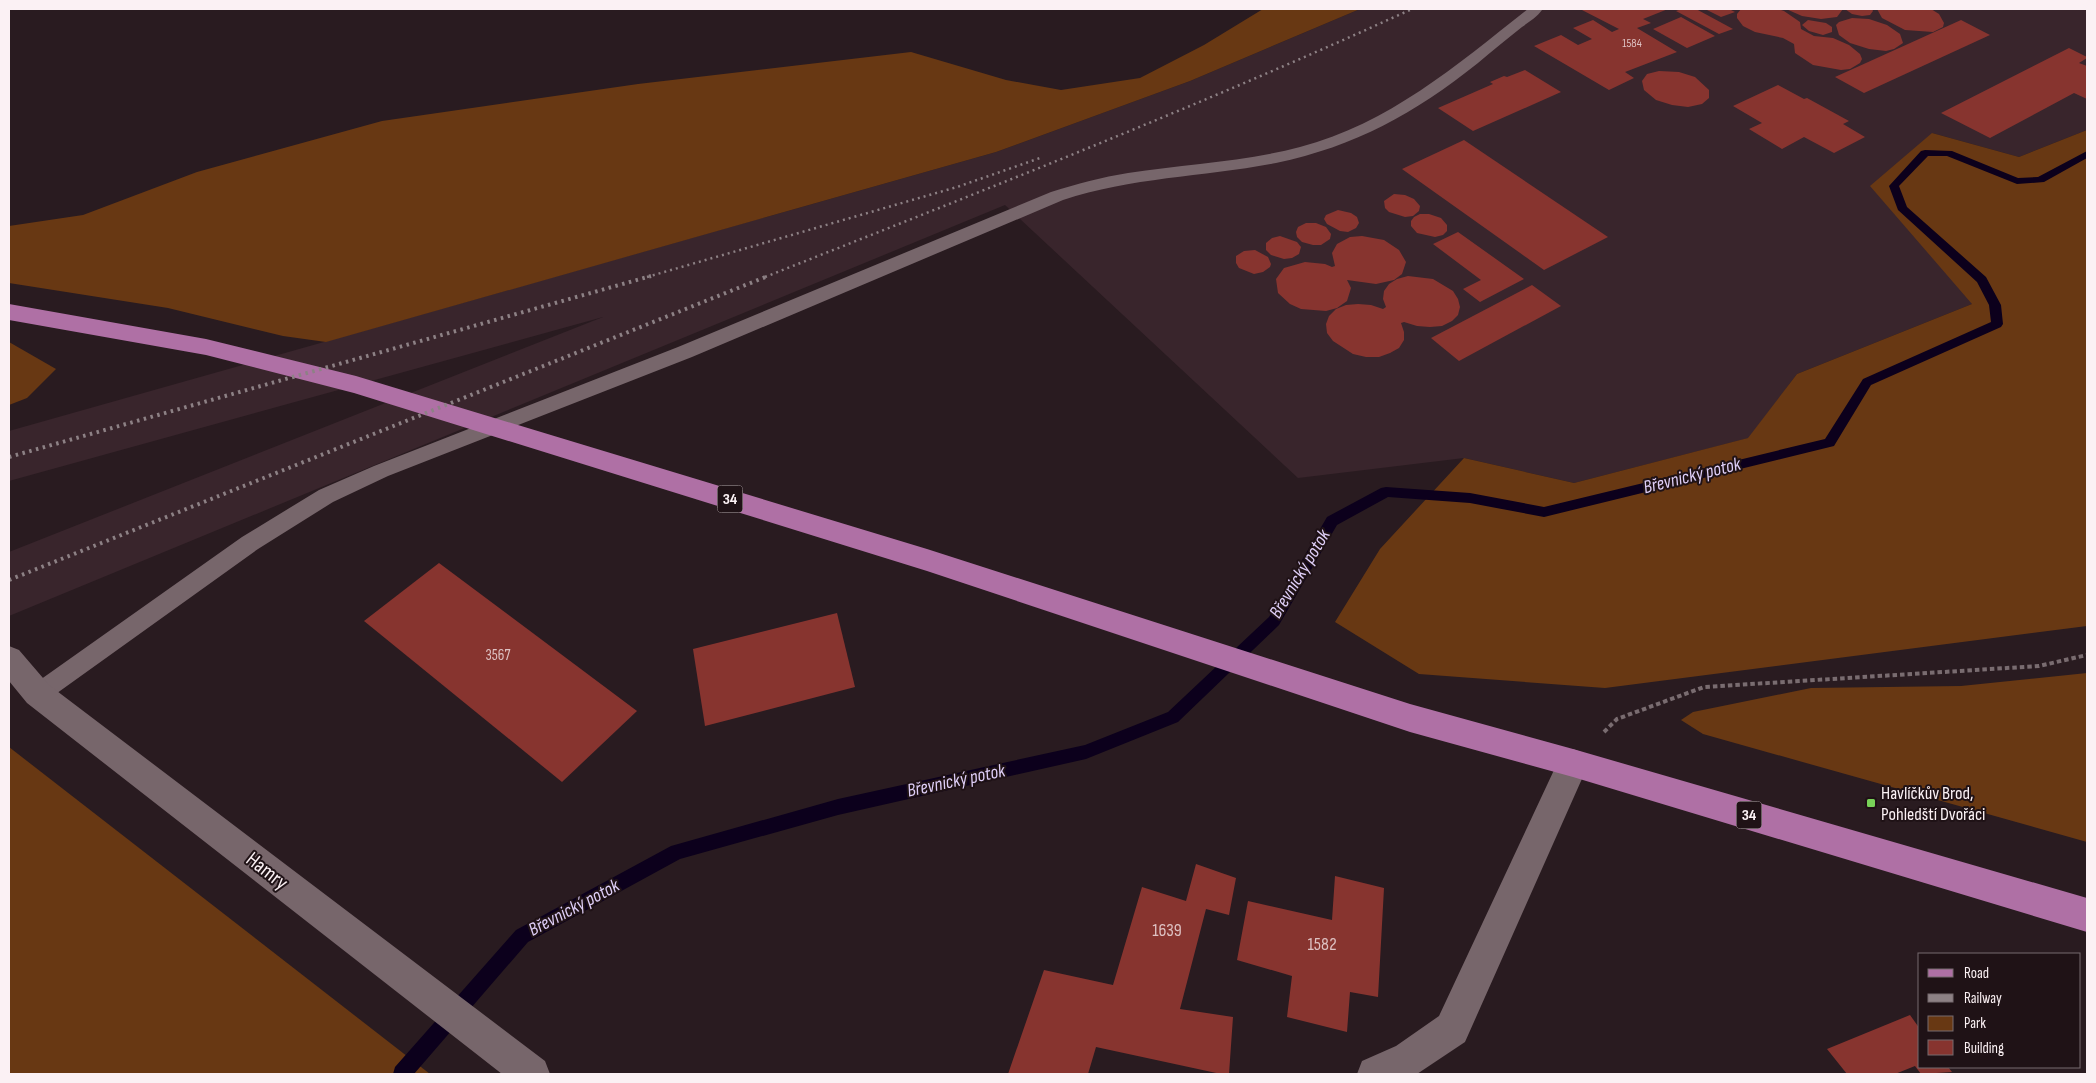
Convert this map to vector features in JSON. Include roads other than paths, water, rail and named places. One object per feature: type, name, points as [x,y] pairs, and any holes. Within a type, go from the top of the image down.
[{"type":"main road","name":"34","points":[[9,312],[206,347],[356,385],[918,557],[1410,718],[1574,763],[2087,915]]},
{"type":"street","name":"Hamry","points":[[9,659],[38,694],[532,1074]]},
{"type":"street","points":[[1376,1074],[1409,1059],[1452,1029],[1574,763]]},
{"type":"lane","points":[[38,694],[250,543],[326,496],[381,471],[685,352],[1057,196],[1095,184],[1259,160],[1333,143],[1389,119],[1417,102],[1534,10]]},
{"type":"waterway","name":"Břevnický potok","points":[[402,1074],[522,936],[677,852],[838,807],[1086,752],[1173,717],[1274,621],[1332,521],[1386,492],[1470,498],[1544,512],[1829,443],[1867,382],[1997,324],[1995,305],[1982,280],[1902,208],[1894,186],[1925,153],[1948,153],[2017,181],[2040,180],[2087,154]]},
{"type":"railway","points":[[765,277],[1171,114],[1412,9]]},
{"type":"railway","points":[[647,277],[957,187],[1043,157]]},
{"type":"railway","points":[[9,457],[651,276]]},
{"type":"railway","points":[[9,580],[768,276]]},
{"type":"place","name":"Havlíčkův Brod, Pohledští Dvořáci","points":[[1871,803]]}]
